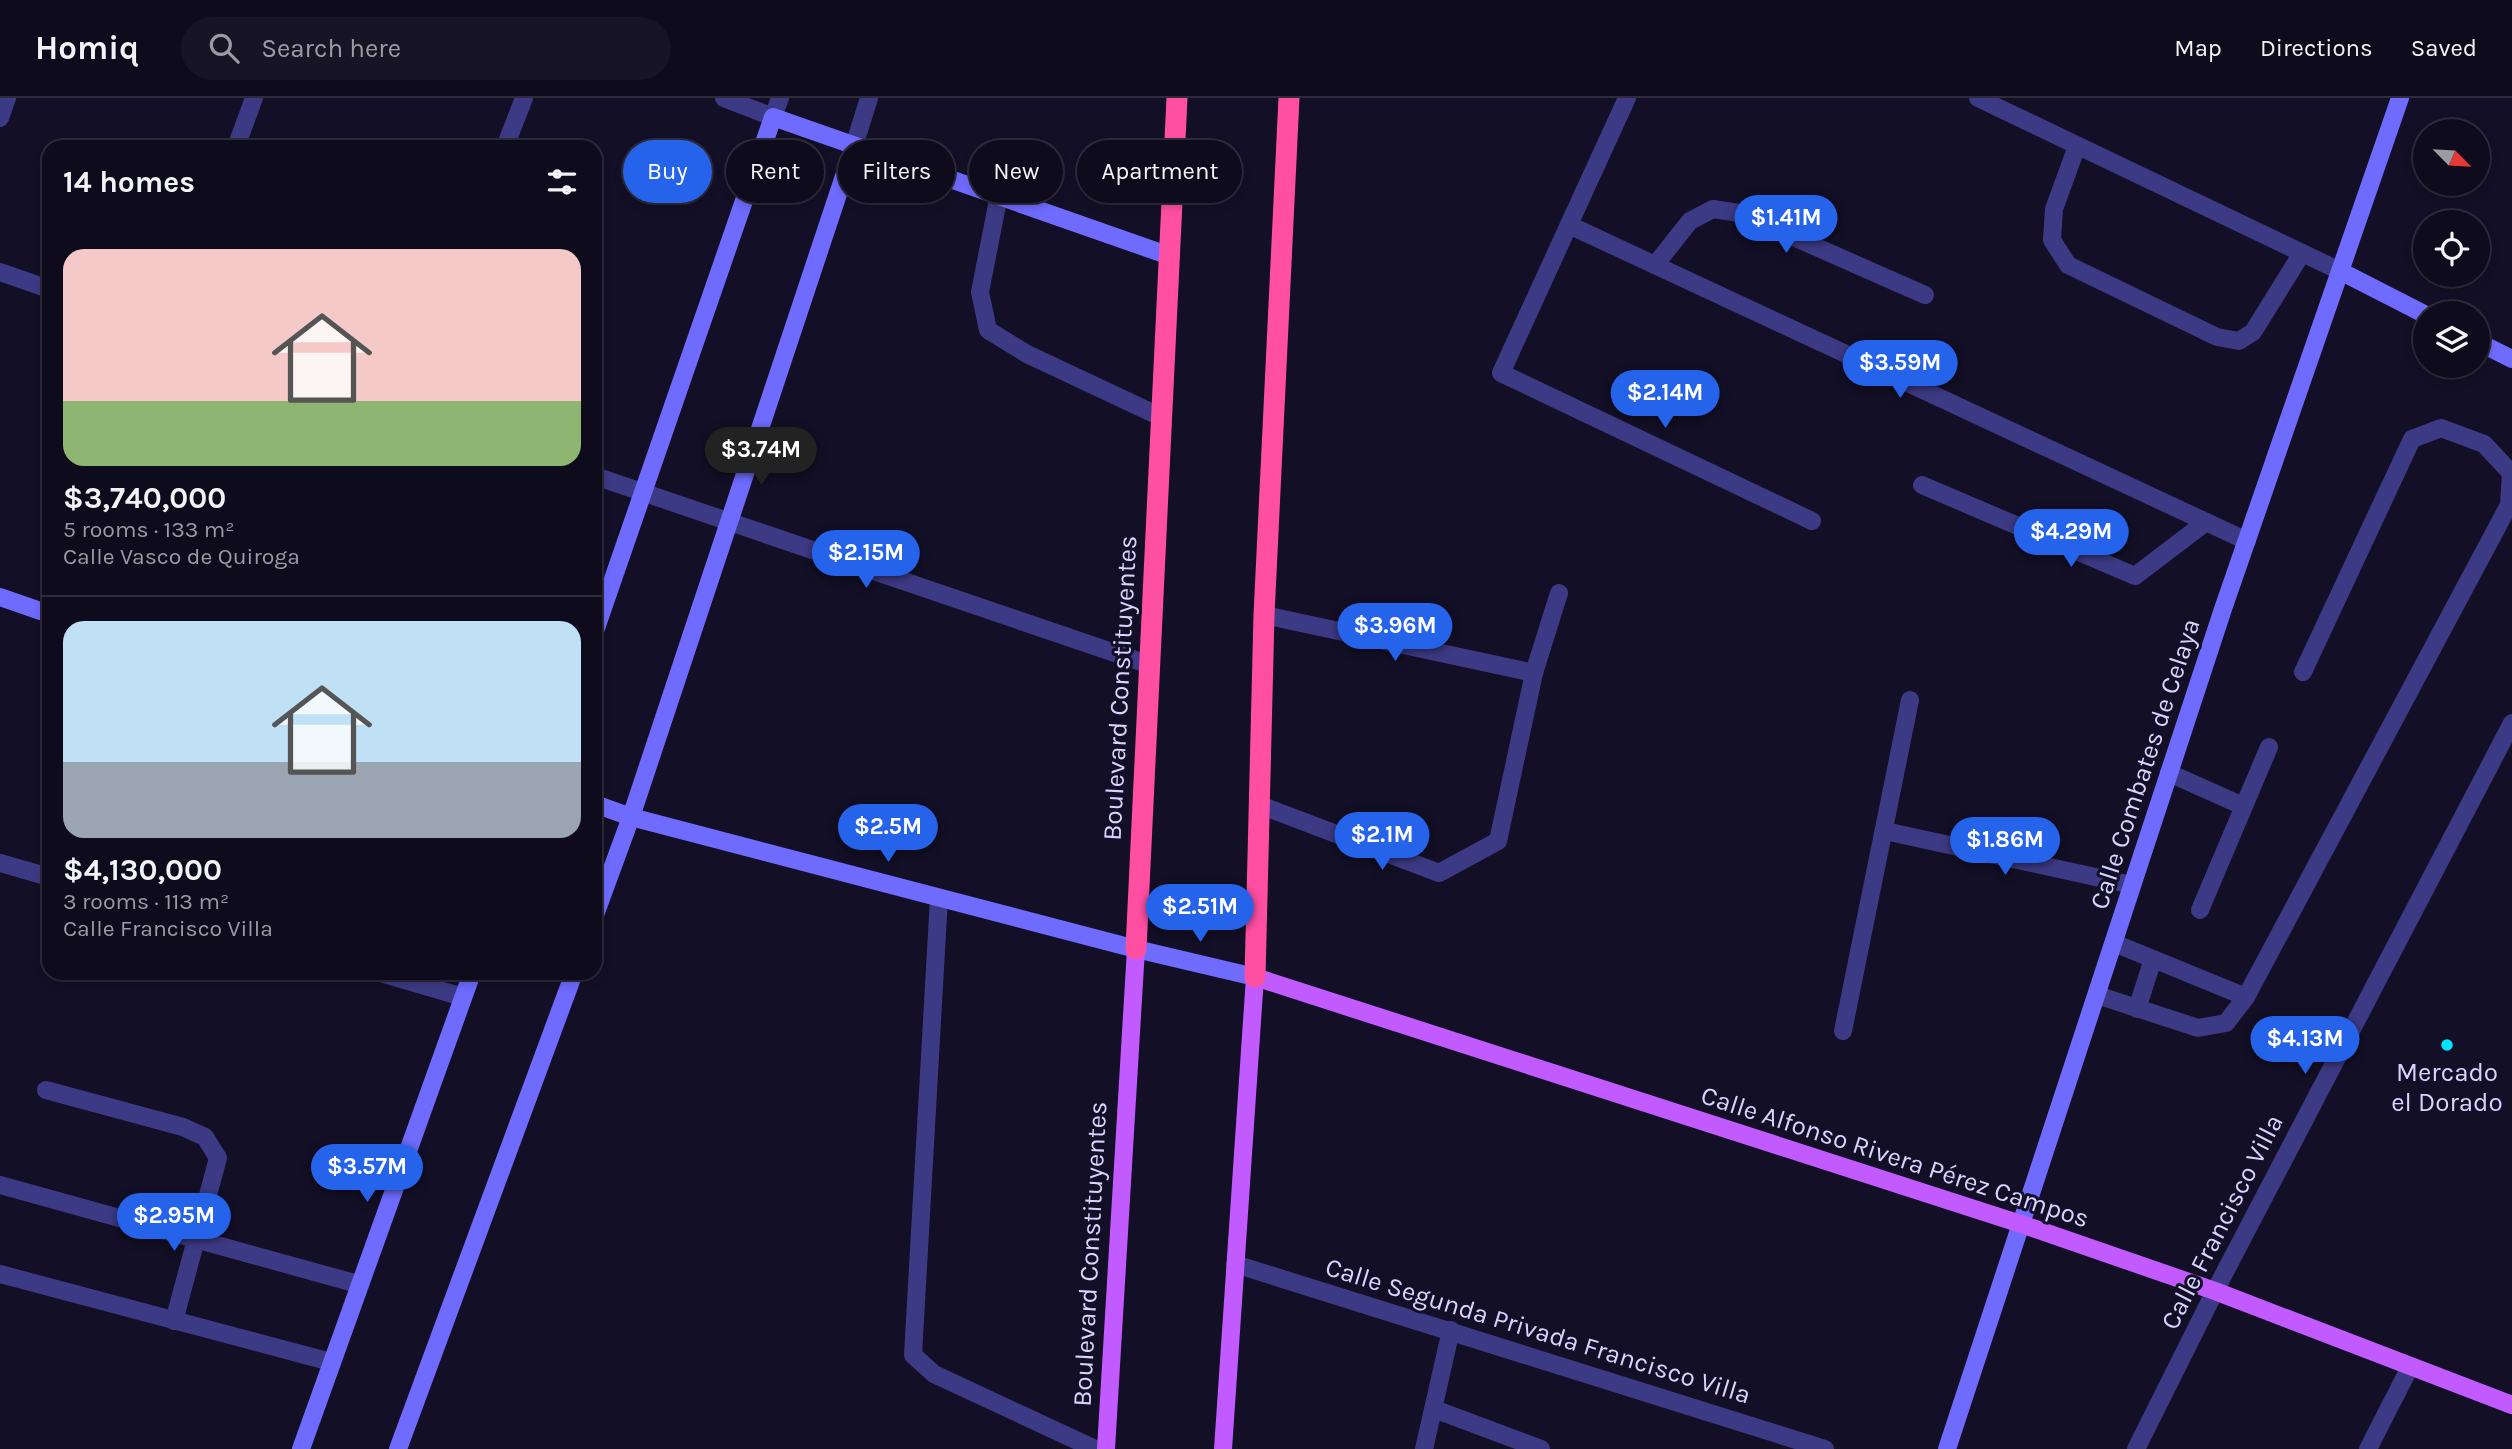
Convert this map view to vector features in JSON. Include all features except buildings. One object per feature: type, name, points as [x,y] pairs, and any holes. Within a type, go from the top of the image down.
[{"type":"highway","name":"Boulevard Constituyentes","points":[[1136,949],[1167,255],[1177,98]]},
{"type":"highway","points":[[1255,977],[1264,615],[1289,98]]},
{"type":"main road","name":"Calle Combates de Celaya","points":[[1947,1449],[2169,773],[2400,98]]},
{"type":"main road","points":[[602,611],[773,117],[838,140]]},
{"type":"main road","points":[[602,896],[631,817],[838,194]]},
{"type":"main road","points":[[1021,203],[1167,255]]},
{"type":"main road","points":[[2342,272],[2413,308]]},
{"type":"main road","points":[[2490,348],[2512,359]]},
{"type":"main road","points":[[0,597],[42,612]]},
{"type":"main road","points":[[602,807],[631,817],[939,898],[1255,977],[1223,1449]]},
{"type":"main road","name":"Boulevard Constituyentes","points":[[1106,1449],[1136,949]]},
{"type":"main road","name":"Calle Alfonso Rivera Pérez Campos","points":[[1255,977],[2021,1224],[2215,1291],[2512,1405]]},
{"type":"main road","points":[[301,1449],[358,1284],[469,980]]},
{"type":"main road","points":[[398,1449],[571,980]]},
{"type":"street","points":[[0,118],[7,98]]},
{"type":"street","points":[[239,140],[254,98]]},
{"type":"street","points":[[508,140],[524,98]]},
{"type":"street","points":[[723,98],[773,117],[779,98]]},
{"type":"street","points":[[856,140],[869,98]]},
{"type":"street","points":[[1627,98],[1501,373],[1812,521]]},
{"type":"street","points":[[1978,98],[2342,272]]},
{"type":"street","points":[[2077,146],[2054,209],[2052,240],[2068,265],[2217,337],[2239,341],[2253,332],[2302,253]]},
{"type":"street","points":[[997,203],[980,292],[988,330],[1027,354],[1161,417]]},
{"type":"street","points":[[1655,265],[1690,221],[1713,209],[1739,213],[1924,295]]},
{"type":"street","points":[[1569,225],[2248,541]]},
{"type":"street","points":[[0,272],[42,287]]},
{"type":"street","points":[[2097,995],[2198,1028],[2226,1023],[2246,997],[2509,505],[2511,473],[2484,444],[2441,428],[2412,439],[2303,672]]},
{"type":"street","points":[[602,478],[1150,665]]},
{"type":"street","points":[[1922,485],[2135,576],[2206,522]]},
{"type":"street","points":[[1260,805],[1439,873],[1498,841],[1534,673],[1559,593]]},
{"type":"street","points":[[1264,615],[1534,673]]},
{"type":"street","points":[[1843,1031],[1910,700]]},
{"type":"street","name":"Calle Francisco Villa","points":[[2136,1449],[2215,1291],[2512,723]]},
{"type":"street","points":[[2200,910],[2269,747]]},
{"type":"street","points":[[2169,773],[2244,806]]},
{"type":"street","points":[[1885,831],[2132,885]]},
{"type":"street","points":[[0,863],[42,875]]},
{"type":"street","points":[[939,898],[914,1355],[934,1374],[1095,1449]]},
{"type":"street","points":[[2114,943],[2246,997]]},
{"type":"street","points":[[2137,1009],[2153,959]]},
{"type":"street","points":[[405,980],[463,997]]},
{"type":"street","points":[[46,1090],[183,1127],[205,1137],[218,1158],[174,1321]]},
{"type":"street","points":[[0,1185],[358,1284]]},
{"type":"street","name":"Calle Segunda Privada Francisco Villa","points":[[1235,1264],[1825,1449]]},
{"type":"street","points":[[0,1274],[331,1362]]},
{"type":"street","points":[[1424,1449],[1451,1330]]},
{"type":"street","points":[[2368,1449],[2410,1367]]},
{"type":"street","points":[[1434,1409],[1532,1447]]},
{"type":"place","name":"Mercado el Dorado","points":[[2447,1045]]}]
